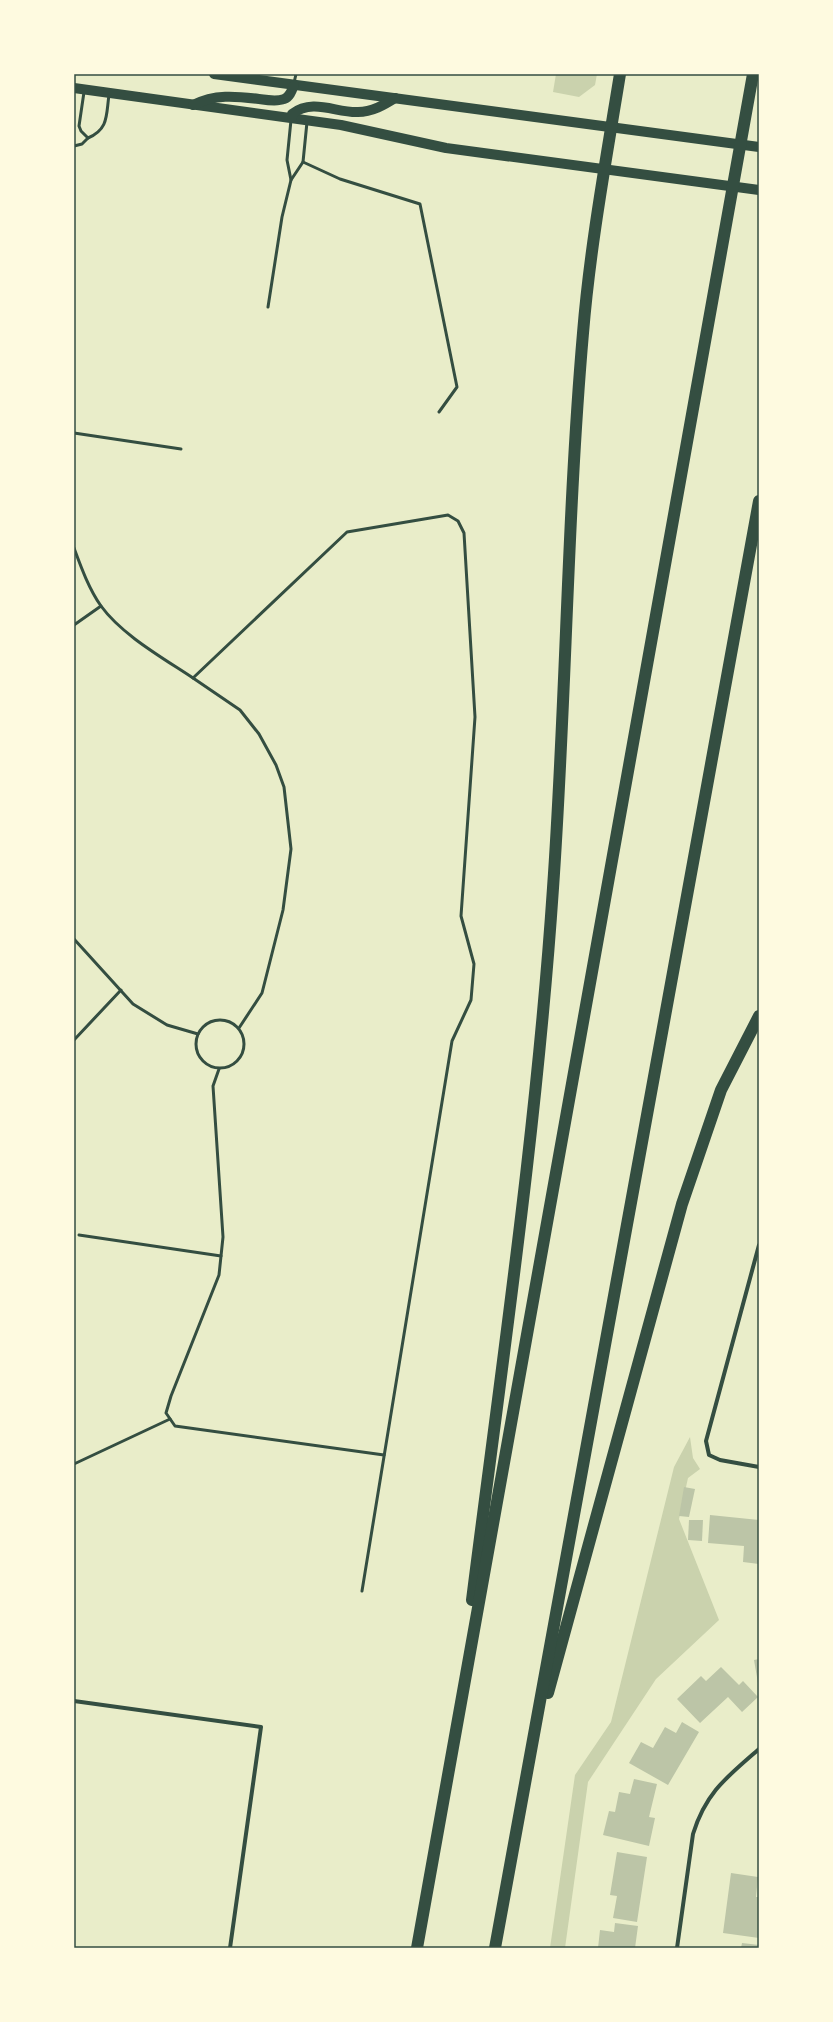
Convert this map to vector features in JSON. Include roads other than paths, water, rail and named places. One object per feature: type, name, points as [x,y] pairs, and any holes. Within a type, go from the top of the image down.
[{"type":"highway","points":[[452,1754],[531,1133],[544,1011],[554,885],[576,427],[583,328],[604,170],[620,74]]},
{"type":"highway","points":[[417,1948],[753,74]]},
{"type":"highway","points":[[495,1948],[759,501]]},
{"type":"highway","points":[[527,1769],[682,1204],[721,1090],[759,1016]]},
{"type":"main road","points":[[214,74],[759,148]]},
{"type":"main road","points":[[193,105],[206,99],[224,96],[269,100],[284,99],[291,93],[294,85]]},
{"type":"main road","points":[[74,88],[308,120],[369,130],[446,148],[759,190]]},
{"type":"main road","points":[[292,118],[292,114],[305,107],[314,106],[358,112],[380,108],[395,98]]},
{"type":"street","points":[[759,1245],[706,1442],[709,1455],[720,1460],[759,1467]]},
{"type":"street","points":[[74,1701],[261,1727],[230,1948]]},
{"type":"street","points":[[677,1948],[693,1834],[698,1818],[705,1803],[714,1790],[759,1749]]},
{"type":"lane","points":[[294,85],[296,74]]},
{"type":"lane","points":[[84,90],[80,126],[81,131],[88,138]]},
{"type":"lane","points":[[74,146],[82,144],[88,138],[98,134],[103,129],[109,93]]},
{"type":"lane","points":[[291,180],[287,160],[292,118]]},
{"type":"lane","points":[[268,307],[282,217],[291,180],[303,162],[308,120]]},
{"type":"lane","points":[[303,162],[340,179],[420,204],[457,387],[439,412]]},
{"type":"lane","points":[[74,434],[181,449]]},
{"type":"lane","points":[[193,678],[346,532],[448,515],[458,521],[464,533],[475,717],[461,916],[474,964],[471,1000],[452,1041],[362,1591]]},
{"type":"lane","points":[[74,548],[83,572],[101,606],[130,636],[240,710],[259,734],[276,765],[284,787],[291,849],[283,910],[262,992],[239,1028]]},
{"type":"lane","points":[[74,625],[101,606]]},
{"type":"lane","points":[[74,939],[122,990],[133,1004],[166,1025],[198,1034]]},
{"type":"lane","points":[[74,1040],[122,990]]},
{"type":"lane","points":[[225,1020],[239,1028],[243,1035],[244,1052],[234,1064],[219,1069],[211,1067],[199,1057],[196,1041],[198,1034],[210,1022],[225,1020]]},
{"type":"lane","points":[[219,1069],[213,1086],[223,1236],[219,1275],[171,1396],[166,1413],[175,1426],[384,1456]]},
{"type":"lane","points":[[79,1235],[220,1256]]},
{"type":"lane","points":[[74,1464],[170,1419]]}]
